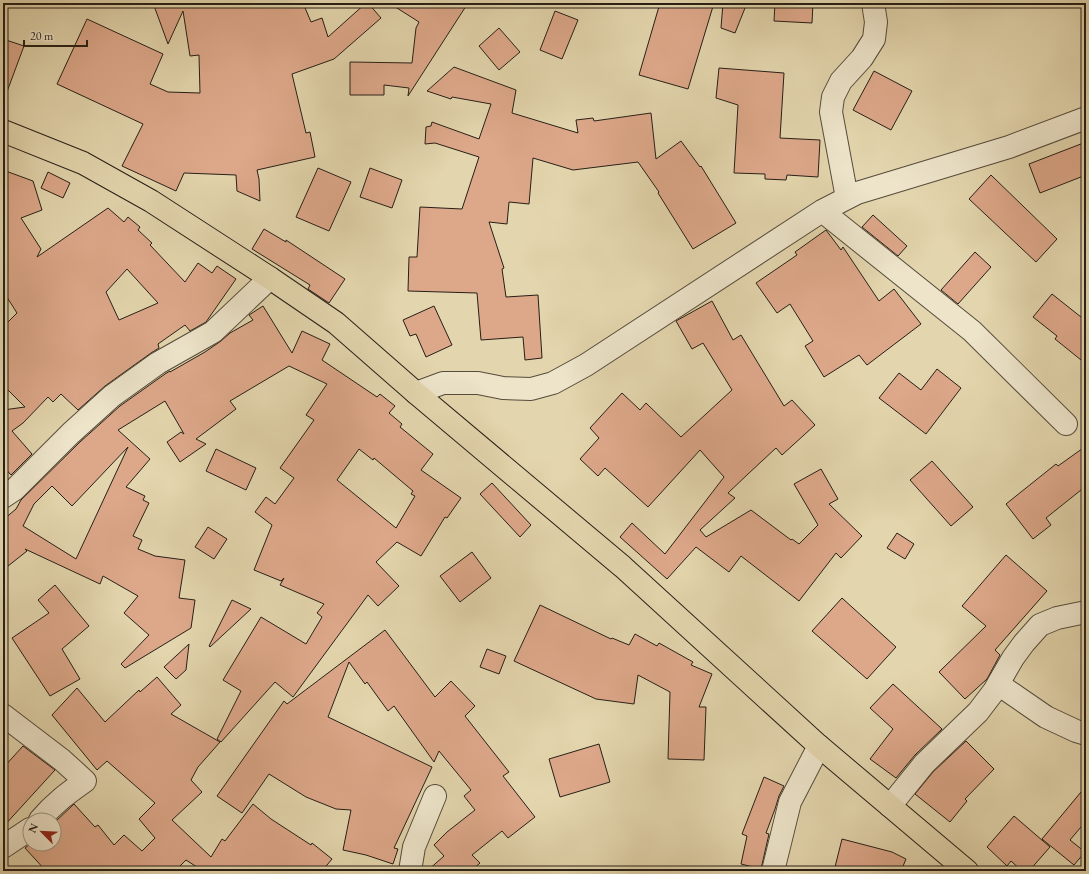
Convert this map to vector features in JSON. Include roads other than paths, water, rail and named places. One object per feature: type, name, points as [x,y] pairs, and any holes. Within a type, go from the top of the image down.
[{"type":"main road","points":[[3,131],[83,163],[151,200],[336,323],[624,567],[819,746],[967,871]]},
{"type":"street","points":[[847,198],[831,112],[833,97],[841,80],[862,58],[874,39],[876,22],[873,3]]},
{"type":"street","points":[[416,392],[443,384],[478,383],[503,388],[531,389],[553,382],[586,365],[822,211],[847,198],[858,193],[1009,147],[1086,118]]},
{"type":"street","points":[[822,211],[972,332],[1066,424]]},
{"type":"street","points":[[3,497],[16,490],[71,433],[112,396],[158,363],[213,332],[270,278]]},
{"type":"street","points":[[890,806],[924,764],[978,712],[998,684],[1013,658],[1040,625],[1057,618],[1086,612]]},
{"type":"street","points":[[998,684],[1046,717],[1086,734]]},
{"type":"street","points":[[3,715],[62,760],[85,781],[64,796],[47,812]]},
{"type":"street","points":[[773,871],[790,802],[819,746]]},
{"type":"street","points":[[410,871],[414,847],[435,796]]},
{"type":"street","points":[[3,847],[22,834]]}]
